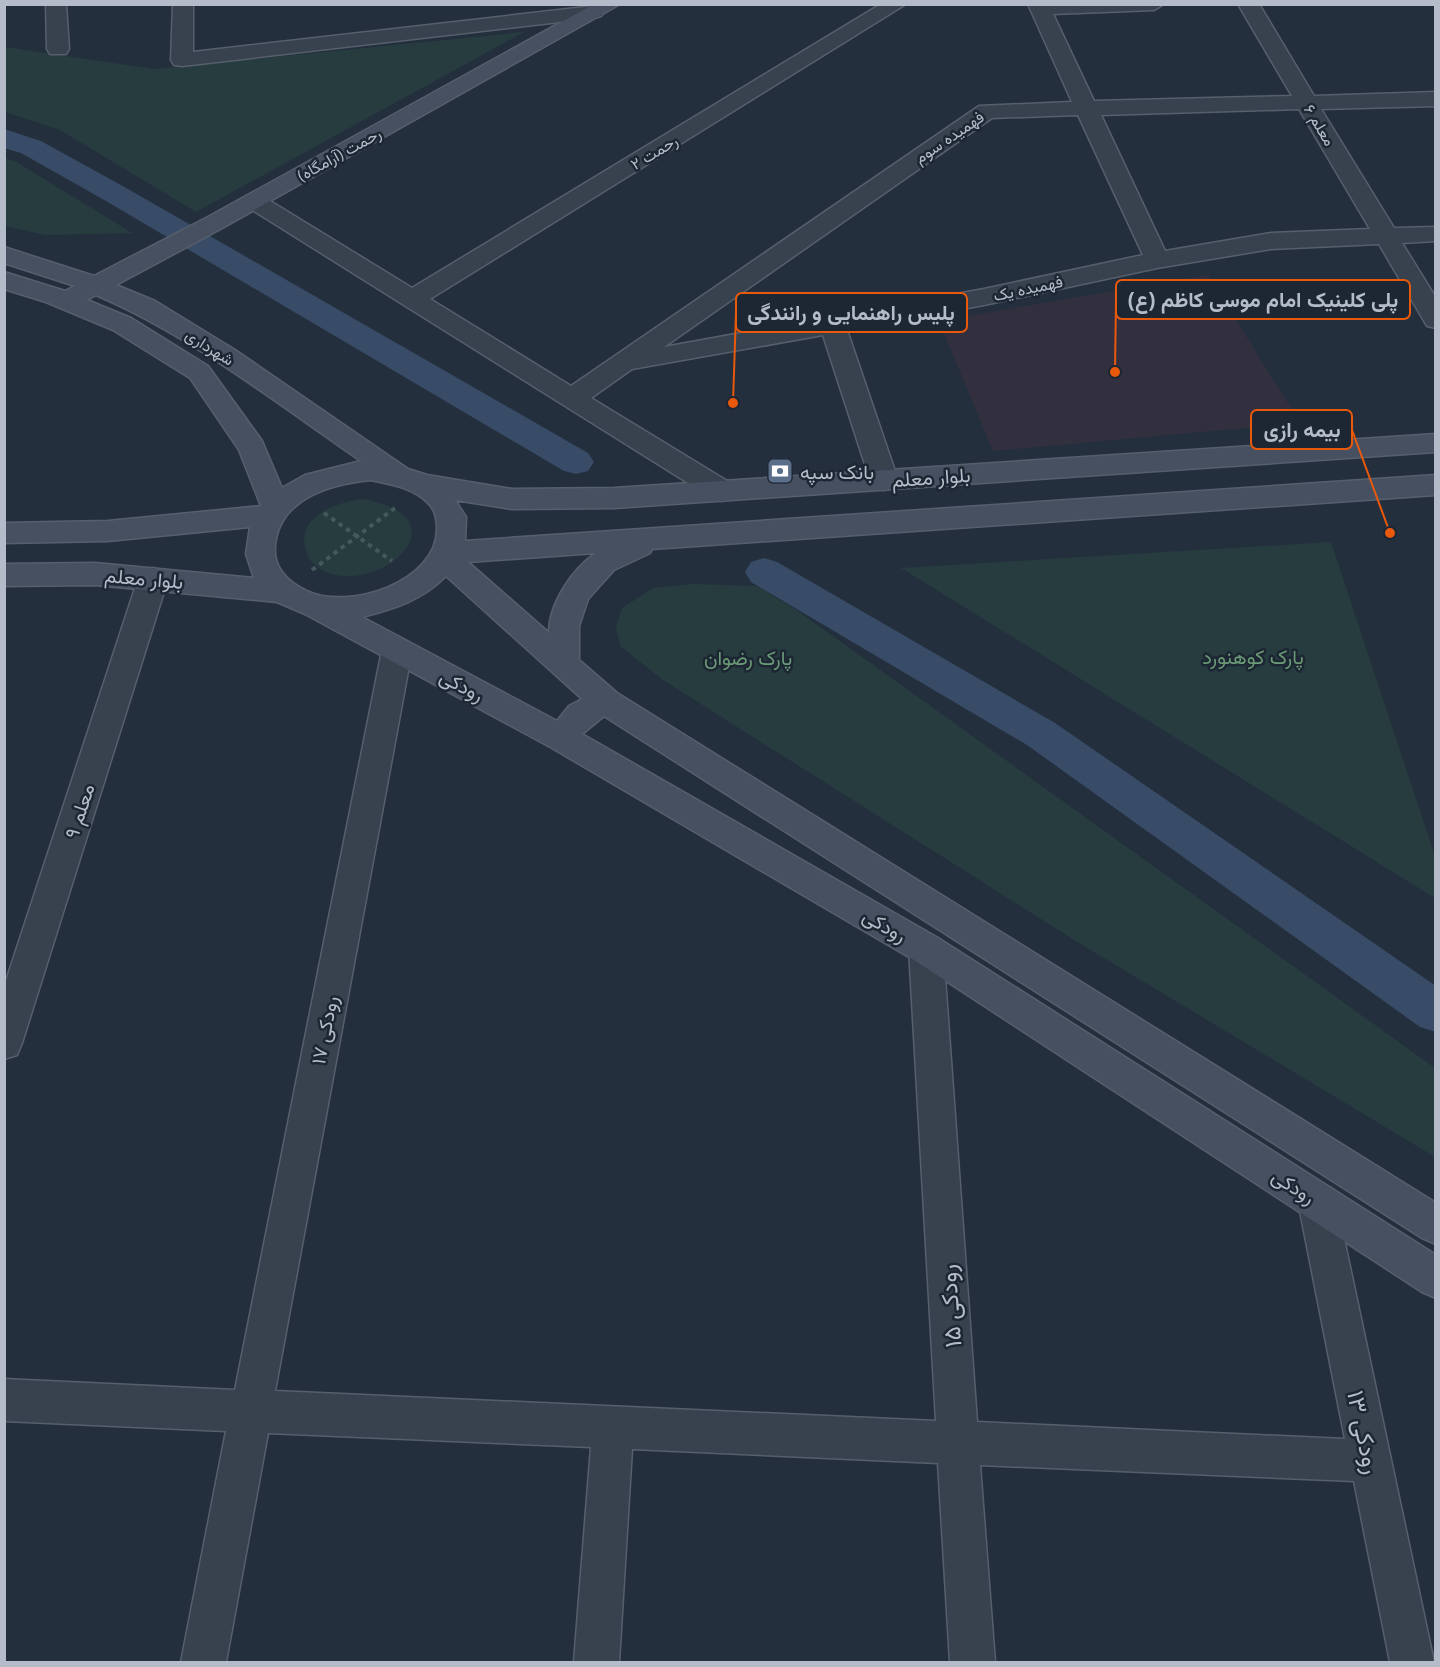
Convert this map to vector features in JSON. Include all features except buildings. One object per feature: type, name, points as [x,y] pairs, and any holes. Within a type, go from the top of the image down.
[{"type":"main road","name":"رحمت (آرامگاه)","points":[[66,301],[216,222],[602,8]]},
{"type":"main road","name":"شهرداری","points":[[4,255],[95,286],[146,307],[226,356],[398,473]]},
{"type":"main road","name":"شهرداری","points":[[4,280],[66,301],[122,324],[199,372],[252,448],[280,505]]},
{"type":"main road","name":"بلوار معلم","points":[[427,485],[512,499],[614,498],[1436,443]]},
{"type":"main road","points":[[282,591],[267,575],[260,556],[261,535],[280,505],[318,480],[344,472],[371,470],[398,473],[427,485],[442,499],[452,515],[454,534],[447,556],[424,583],[400,597],[371,606],[342,609],[314,606]]},
{"type":"main road","points":[[447,556],[656,539],[1436,485]]},
{"type":"main road","points":[[4,533],[108,531],[280,505]]},
{"type":"main road","points":[[95,574],[106,564],[112,552],[113,541],[108,531]]},
{"type":"main road","points":[[564,664],[564,626],[575,594],[604,562],[656,539]]},
{"type":"main road","name":"رودکی","points":[[447,556],[606,702],[1436,1225]]},
{"type":"main road","name":"بلوار معلم","points":[[4,575],[95,574],[282,591]]},
{"type":"main road","name":"رودکی","points":[[282,591],[563,739],[926,949],[1436,1278]]},
{"type":"main road","points":[[563,739],[568,727],[578,715],[606,702]]},
{"type":"street","points":[[56,4],[58,48]]},
{"type":"street","points":[[183,4],[182,60],[549,11],[602,8]]},
{"type":"street","name":"رحمت ۲","points":[[412,299],[896,4]]},
{"type":"street","points":[[1154,4],[1039,6],[1157,260]]},
{"type":"street","name":"معلم ۶","points":[[1248,4],[1436,320]]},
{"type":"street","name":"فهمیده سوم","points":[[572,398],[987,111],[1436,99]]},
{"type":"street","points":[[254,201],[722,491]]},
{"type":"street","name":"فهمیده یک","points":[[624,363],[984,297],[1157,260],[1271,241],[1389,241],[1436,234]]},
{"type":"street","points":[[832,324],[884,480]]},
{"type":"street","name":"معلم ۹","points":[[4,1043],[153,579]]},
{"type":"street","name":"رودکی ۱۷","points":[[203,1662],[397,650]]},
{"type":"street","name":"رودکی ۱۵","points":[[926,949],[972,1662]]},
{"type":"street","name":"رودکی ۱۳","points":[[1317,1201],[1412,1662]]},
{"type":"street","points":[[4,1400],[1371,1461]]},
{"type":"street","points":[[596,1662],[613,1426]]},
{"type":"path","points":[[282,591],[427,485]]},
{"type":"path","points":[[280,505],[357,536],[424,583]]},
{"type":"shaded area","points":[[1208,275],[1300,423],[993,451],[939,321]]},
{"type":"green space","points":[[524,32],[196,212],[60,130],[5,112],[5,47],[154,69]]},
{"type":"green space","points":[[5,158],[15,161],[132,233],[45,235],[5,226]]},
{"type":"green space","points":[[360,499],[381,503],[401,513],[412,529],[411,539],[396,559],[375,571],[350,576],[326,572],[314,564],[307,555],[304,536],[307,527],[313,519],[330,508]]},
{"type":"green space","name":"پارک کوهنورد","points":[[1331,542],[1435,856],[1435,898],[901,568]]},
{"type":"green space","name":"پارک رضوان","points":[[692,584],[757,586],[798,611],[1435,1068],[1435,1157],[1074,940],[663,680],[620,646],[616,627],[622,608],[653,588]]},
{"type":"waterway","points":[[4,138],[31,147],[117,195],[576,462]]},
{"type":"waterway","points":[[764,572],[1041,734],[1436,1012]]},
{"type":"place","name":"پلی کلینیک امام موسی کاظم (ع)","points":[[1115,372]]},
{"type":"place","name":"پلیس راهنمایی و رانندگی","points":[[733,403]]},
{"type":"place","name":"بانک سپه","points":[[780,471]]},
{"type":"place","name":"بیمه رازی","points":[[1390,533]]}]
